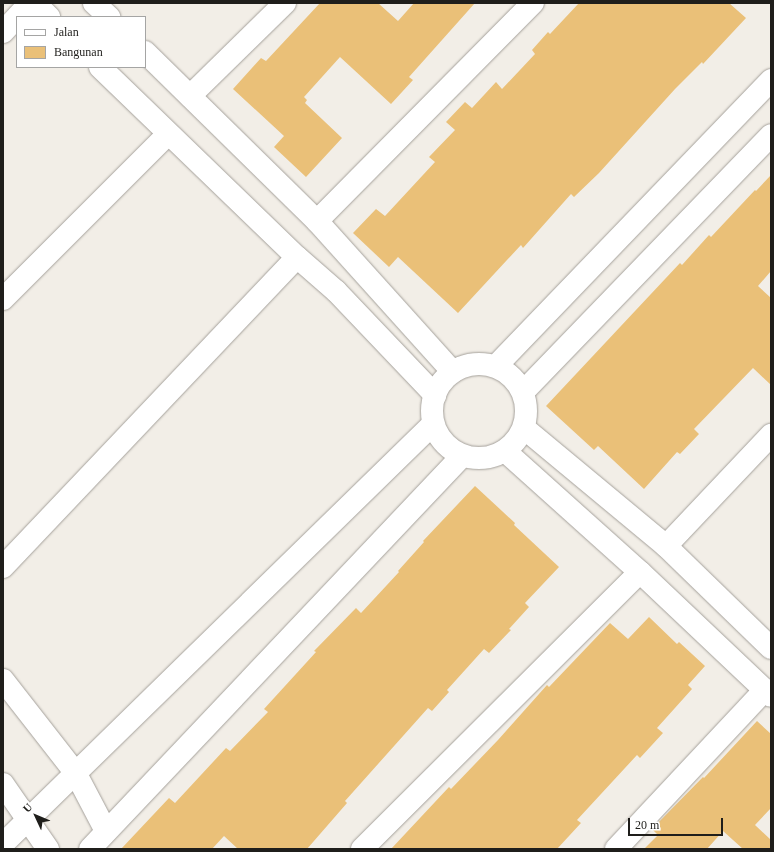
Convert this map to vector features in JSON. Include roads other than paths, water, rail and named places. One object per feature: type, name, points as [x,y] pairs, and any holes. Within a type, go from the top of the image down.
[{"type":"street","points":[[18,16],[30,3]]},
{"type":"street","points":[[35,3],[48,16]]},
{"type":"street","points":[[94,3],[108,16]]},
{"type":"street","points":[[190,96],[285,3]]},
{"type":"street","points":[[318,221],[533,3]]},
{"type":"street","points":[[3,32],[16,18]]},
{"type":"street","points":[[146,53],[318,221],[453,372]]},
{"type":"street","points":[[101,68],[297,257],[336,291],[435,395]]},
{"type":"street","points":[[496,366],[771,80]]},
{"type":"street","points":[[3,299],[168,134]]},
{"type":"street","points":[[523,392],[771,135]]},
{"type":"street","points":[[3,567],[297,257]]},
{"type":"street","points":[[482,364],[496,366],[512,377],[523,392],[527,410],[524,428],[517,441],[505,451],[492,458],[477,459],[462,456],[449,449],[439,437],[433,424],[432,409],[435,395],[442,382],[453,372],[467,365],[482,364]]},
{"type":"street","points":[[3,844],[433,424]]},
{"type":"street","points":[[524,428],[666,546],[771,648]]},
{"type":"street","points":[[666,546],[771,435]]},
{"type":"street","points":[[505,451],[640,572],[768,693],[616,849]]},
{"type":"street","points":[[90,849],[462,456]]},
{"type":"street","points":[[362,849],[640,572]]},
{"type":"street","points":[[3,680],[75,772],[106,832]]},
{"type":"street","points":[[3,784],[29,819],[48,849]]}]
